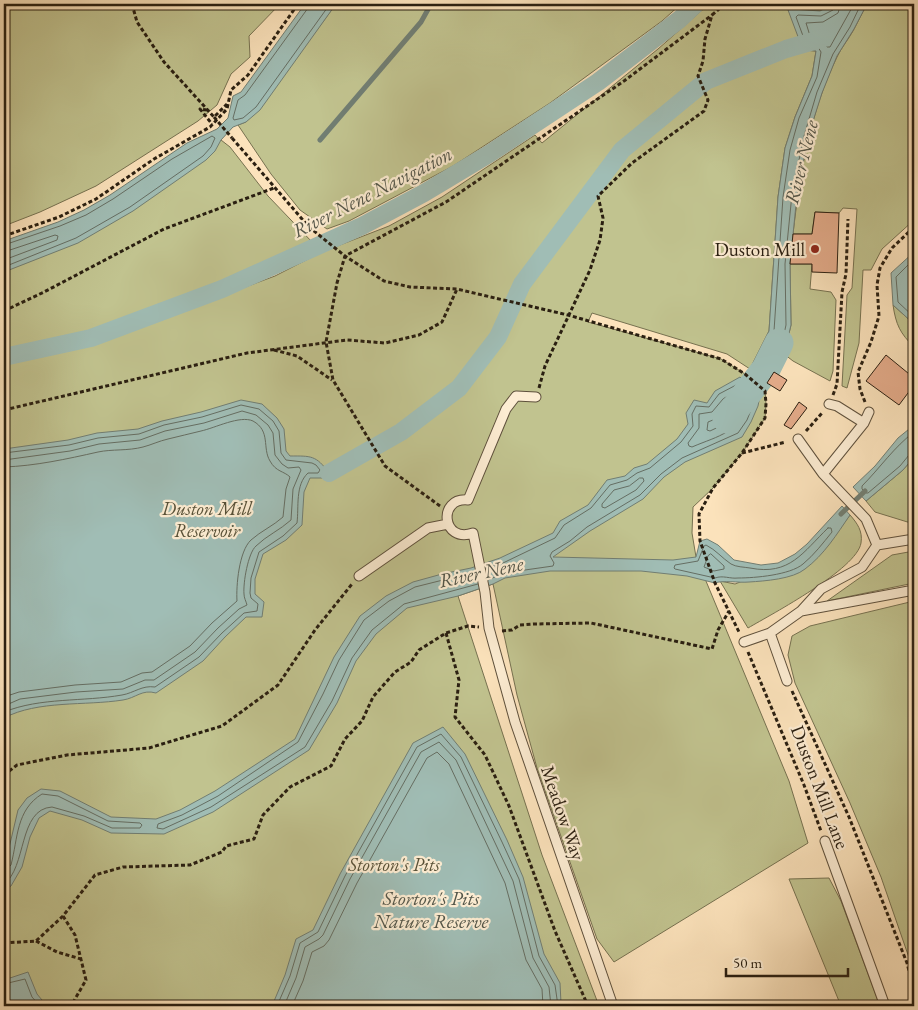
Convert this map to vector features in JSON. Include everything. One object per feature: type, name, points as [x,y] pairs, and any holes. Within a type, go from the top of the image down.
[{"type":"lane","points":[[359,576],[428,528],[448,524],[448,512],[454,503],[460,500],[468,500],[506,409],[516,396],[536,397]]},
{"type":"lane","points":[[828,404],[838,406],[864,423]]},
{"type":"lane","points":[[823,474],[864,423],[869,412]]},
{"type":"lane","points":[[798,439],[823,474],[866,519],[878,545]]},
{"type":"lane","name":"Meadow Way","points":[[448,524],[451,529],[461,535],[473,533],[485,592],[489,628],[521,740],[613,1006]]},
{"type":"lane","points":[[744,642],[770,633],[801,611],[821,589],[862,567],[878,545],[914,539]]},
{"type":"lane","points":[[801,611],[914,590]]},
{"type":"lane","points":[[770,633],[788,681]]},
{"type":"lane","name":"Duston Mill Lane","points":[[825,841],[885,1006]]},
{"type":"path","points":[[132,4],[137,22],[164,62],[309,227],[345,256],[384,281],[410,287],[457,289],[568,315]]},
{"type":"path","points":[[4,236],[58,217],[96,199],[154,159],[212,124],[227,109],[231,90],[248,75],[298,4]]},
{"type":"path","points":[[448,512],[385,466],[333,380],[326,342],[337,283],[345,256],[446,202],[624,81],[725,4]]},
{"type":"path","points":[[536,397],[545,366],[590,270],[600,240],[603,218],[598,196],[632,163],[704,112],[708,100],[698,76],[703,61],[705,39],[712,15]]},
{"type":"path","points":[[214,117],[228,104]]},
{"type":"path","points":[[208,110],[200,109],[212,124]]},
{"type":"path","points":[[4,311],[164,230],[274,188]]},
{"type":"path","points":[[742,454],[798,439],[814,424],[828,404],[837,384],[842,292],[846,274],[848,219]]},
{"type":"path","points":[[869,412],[860,389],[858,372],[871,342],[879,316],[878,285],[880,268],[892,248],[914,227]]},
{"type":"path","points":[[4,410],[247,353],[347,340],[385,343],[419,335],[442,322],[457,289]]},
{"type":"path","name":"Duston Mill Lane","points":[[568,315],[721,359],[745,374],[764,391],[766,404],[765,418],[742,454],[713,488],[699,514],[700,541],[715,584],[730,610],[744,642],[804,785],[825,841]]},
{"type":"path","points":[[271,350],[297,356],[333,380]]},
{"type":"path","points":[[4,775],[17,765],[67,755],[148,748],[222,726],[278,685],[315,630],[359,576]]},
{"type":"path","points":[[36,940],[64,916],[95,876],[122,867],[190,865],[222,852],[226,846],[254,839],[263,815],[290,787],[331,766],[345,739],[362,722],[373,697],[395,672],[411,662],[419,650],[446,633],[468,626],[504,631],[520,625],[590,623],[712,649],[718,630],[730,610]]},
{"type":"path","points":[[446,633],[459,680],[455,718],[485,756],[509,806],[555,931],[588,1006]]},
{"type":"path","points":[[788,681],[850,817],[907,964],[914,991]]},
{"type":"path","points":[[64,916],[75,935],[86,980],[71,1006]]},
{"type":"path","points":[[4,943],[36,940],[57,952],[81,960]]},
{"type":"green space","points":[[4,4],[280,4],[249,36],[250,57],[231,74],[217,105],[198,121],[96,186],[40,212],[4,226]]},
{"type":"green space","points":[[336,4],[681,4],[662,21],[550,103],[453,166],[349,221],[327,229],[300,210],[271,174],[238,125],[246,122]]},
{"type":"green space","name":"Storton's Pits","points":[[709,4],[833,4],[820,11],[792,9],[803,50],[816,51],[812,76],[795,117],[785,148],[778,197],[769,331],[750,369],[727,354],[592,313],[588,322],[721,359],[745,374],[765,391],[765,418],[742,453],[713,488],[693,507],[692,533],[696,557],[789,781],[808,843],[614,962],[597,939],[537,768],[517,695],[493,584],[458,596],[542,855],[599,1006],[4,1006],[4,364],[69,349],[122,333],[275,276],[322,252],[389,226],[442,197],[535,135],[542,143],[658,49]]},
{"type":"green space","points":[[867,4],[914,4],[914,170],[910,177],[911,189],[914,192],[914,220],[882,249],[871,270],[863,270],[859,343],[847,388],[842,386],[847,295],[852,288],[857,209],[843,208],[839,213],[815,212],[812,234],[793,234],[803,166],[820,99],[839,54]]},
{"type":"green space","points":[[221,140],[230,147],[268,196],[313,243],[199,291],[122,320],[83,333],[4,352],[4,258]]},
{"type":"green space","points":[[790,264],[812,264],[810,289],[831,292],[836,300],[833,371],[830,381],[784,354],[791,325]]},
{"type":"green space","points":[[893,305],[914,324],[914,347],[899,328]]},
{"type":"green space","points":[[914,457],[914,524],[875,512],[866,501],[903,470]]},
{"type":"green space","points":[[850,515],[857,524],[861,535],[861,543],[856,554],[830,578],[748,628],[720,581],[735,584],[824,550]]},
{"type":"green space","points":[[914,551],[914,583],[827,601],[892,555]]},
{"type":"green space","points":[[914,601],[914,972],[881,877],[850,803],[795,683],[788,655],[792,636],[810,626]]},
{"type":"green space","points":[[829,878],[841,901],[880,1006],[841,1006],[789,879]]},
{"type":"water","points":[[305,4],[336,4],[260,110],[246,122],[233,127],[206,160],[133,211],[78,243],[4,272],[4,241],[58,222],[84,210],[110,195],[187,143],[217,129],[228,118],[233,96],[241,92]]},
{"type":"water","points":[[833,4],[867,4],[837,56],[822,93],[808,137],[797,195],[790,264],[791,325],[784,354],[767,383],[750,369],[769,331],[778,197],[785,148],[795,117],[812,76],[816,51],[803,50],[788,10],[820,11]]},
{"type":"water","points":[[914,252],[914,273],[909,278],[909,297],[914,303],[914,324],[893,305],[891,273]]},
{"type":"water","points":[[740,377],[760,396],[751,422],[742,437],[685,462],[664,477],[643,499],[590,531],[553,557],[673,560],[696,557],[700,541],[707,539],[718,545],[734,560],[761,565],[778,563],[795,554],[807,544],[842,506],[850,515],[824,551],[805,569],[778,579],[715,583],[687,576],[641,571],[550,571],[505,578],[458,596],[407,608],[376,634],[356,661],[337,703],[309,750],[213,812],[164,834],[111,833],[82,820],[50,811],[39,818],[30,837],[22,867],[11,886],[4,890],[4,869],[18,810],[27,798],[41,789],[60,791],[111,817],[156,819],[180,810],[215,791],[295,739],[334,657],[360,616],[386,596],[413,582],[471,568],[500,558],[553,533],[560,521],[588,505],[607,480],[625,476],[634,468],[647,464],[677,439],[688,424],[686,413],[694,400],[707,403],[715,391]]},
{"type":"water","name":"Duston Mill Reservoir","points":[[241,400],[262,404],[277,418],[284,429],[286,451],[290,456],[313,458],[329,473],[326,478],[310,478],[304,492],[302,525],[286,540],[263,554],[255,579],[255,594],[264,602],[262,617],[246,617],[203,661],[156,693],[147,692],[128,699],[108,702],[62,704],[32,708],[4,718],[4,449],[68,440],[97,433],[138,429]]},
{"type":"water","points":[[914,425],[914,457],[903,470],[866,501],[853,487],[875,466],[898,438]]},
{"type":"water","name":"Storton's Pits Nature Reserve","points":[[443,727],[465,754],[507,840],[523,877],[544,954],[560,983],[561,1003],[564,1006],[272,1006],[285,975],[296,939],[313,930],[340,874],[413,743]]},
{"type":"water","points":[[28,972],[37,994],[47,1006],[4,1006],[4,980]]},
{"type":"building","name":"Duston Mill","points":[[815,212],[839,213],[837,273],[812,272],[812,264],[790,264],[793,234],[812,234]]},
{"type":"building","points":[[886,355],[914,378],[914,385],[899,405],[866,381]]},
{"type":"building","points":[[774,372],[787,380],[780,391],[767,383]]},
{"type":"building","points":[[799,402],[807,408],[791,429],[784,425]]},
{"type":"waterway","points":[[320,140],[421,22],[431,4]]},
{"type":"waterway","name":"River Nene Navigation","points":[[4,357],[91,338],[222,289],[362,226],[424,193],[489,154],[598,82],[680,19],[696,4]]},
{"type":"waterway","points":[[329,473],[401,432],[459,388],[498,337],[522,284],[622,150],[706,81],[786,49],[824,38]]},
{"type":"waterway","name":"River Nene","points":[[727,419],[766,369],[779,343]]},
{"type":"waterway","points":[[841,514],[865,491]]},
{"type":"place","name":"Duston Mill","points":[[815,249]]}]
